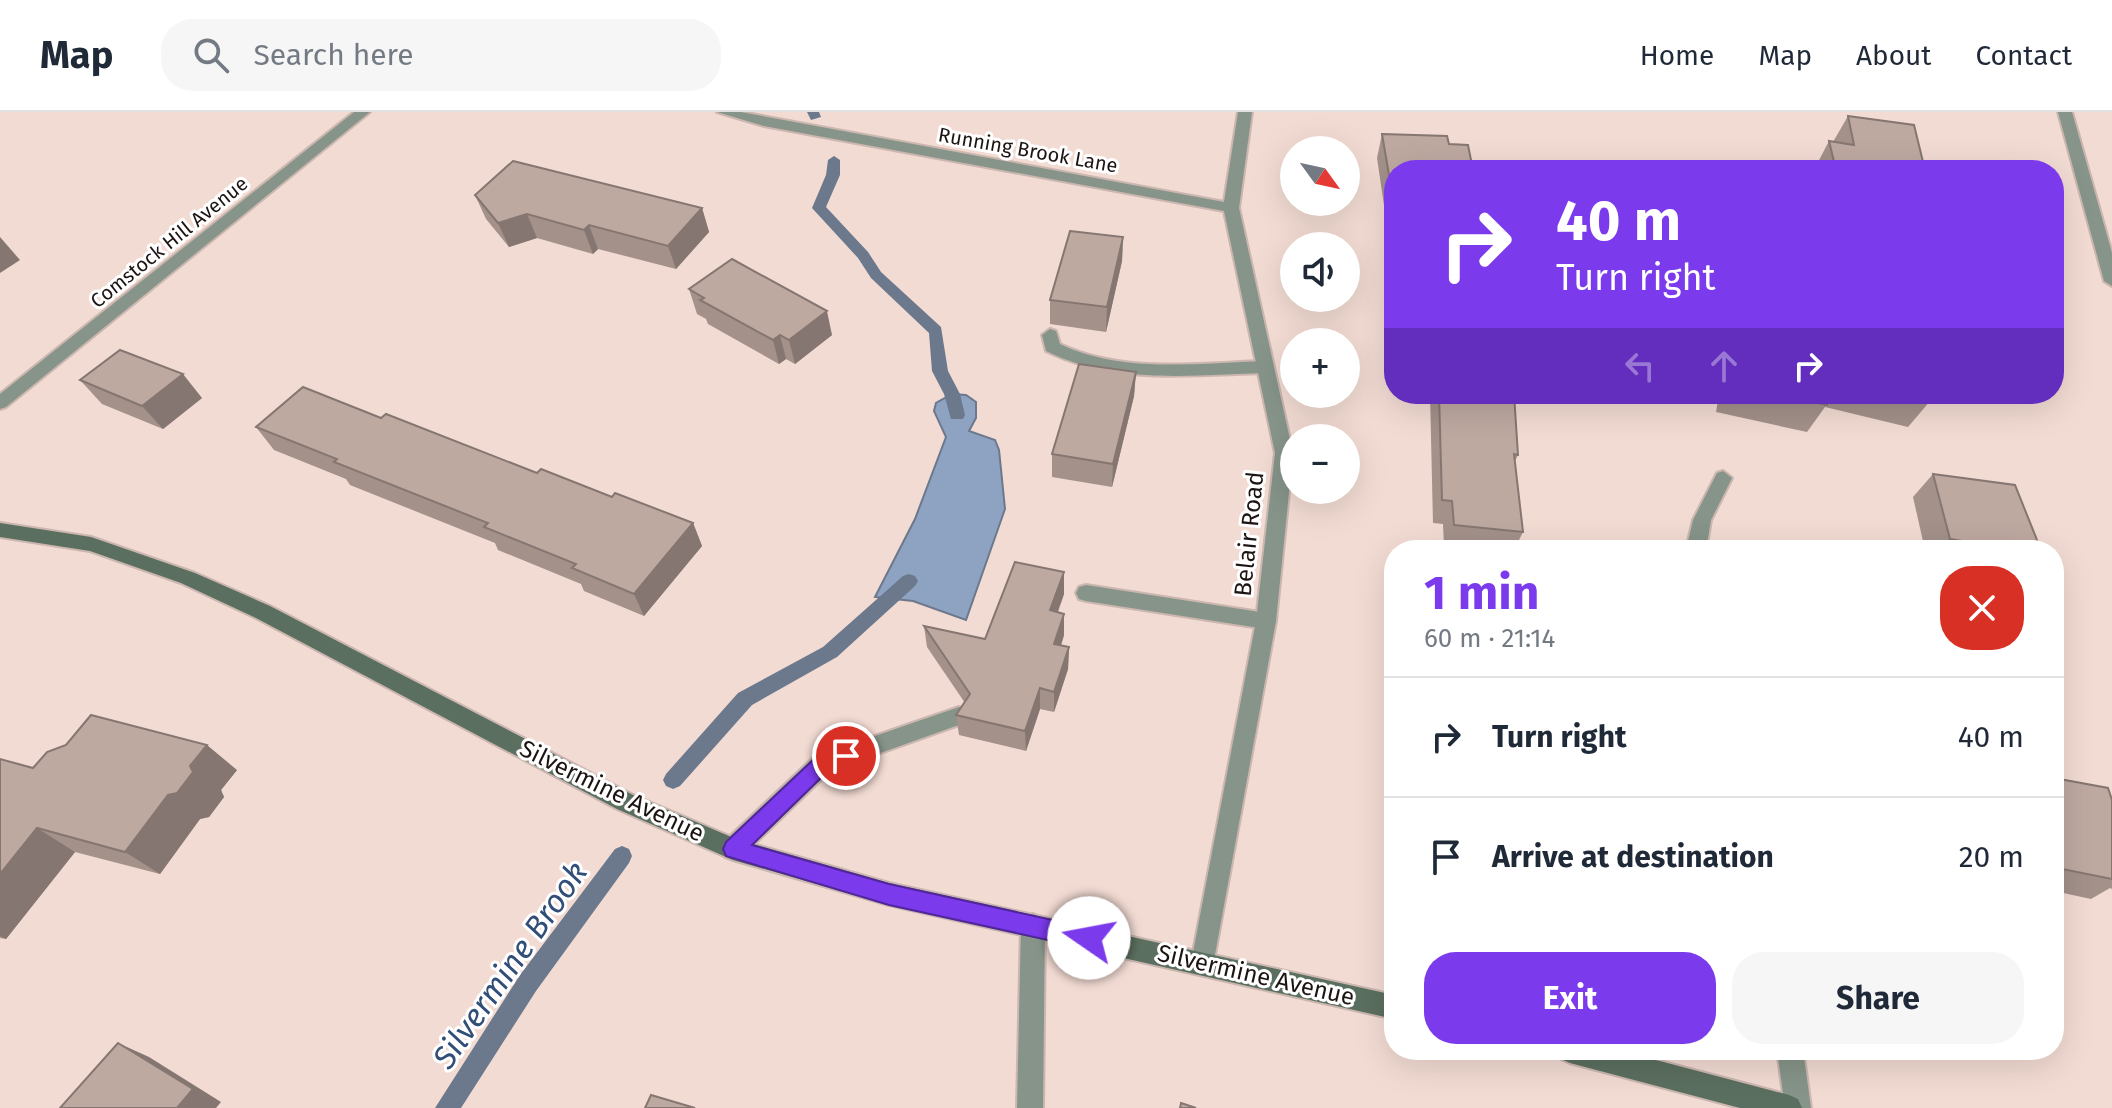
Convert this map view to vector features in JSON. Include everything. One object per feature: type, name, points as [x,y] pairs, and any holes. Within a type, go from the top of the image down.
[{"type":"street","name":"Comstock Hill Avenue","points":[[0,403],[363,112]]},
{"type":"street","name":"Running Brook Lane","points":[[724,112],[1231,208]]},
{"type":"street","name":"Belair Road","points":[[1203,963],[1266,621],[1284,453],[1231,208],[1245,112]]},
{"type":"street","points":[[2065,112],[2112,281]]},
{"type":"street","points":[[1050,335],[1052,347],[1067,356],[1106,369],[1265,367]]},
{"type":"street","points":[[1698,540],[1702,520],[1723,478]]},
{"type":"street","name":"Silvermine Avenue","points":[[0,530],[91,544],[188,578],[287,624],[625,802],[733,849],[889,894],[1384,1005]]},
{"type":"street","points":[[1086,593],[1266,621]]},
{"type":"street","points":[[733,849],[822,764],[959,716]]},
{"type":"street","points":[[1030,1108],[1033,926]]},
{"type":"street","points":[[1608,1060],[1789,1108]]},
{"type":"street","points":[[1791,1060],[1798,1108]]},
{"type":"water","points":[[952,394],[966,395],[976,402],[976,418],[969,431],[995,440],[999,450],[1005,509],[966,620],[913,601],[875,597],[915,519],[946,437],[934,411],[936,403]]},
{"type":"building","points":[[1848,116],[1914,125],[1923,160],[1834,160],[1829,141],[1854,145]]},
{"type":"building","points":[[1382,134],[1447,136],[1449,144],[1468,145],[1471,160],[1386,160]]},
{"type":"building","points":[[513,161],[702,208],[668,246],[589,225],[584,230],[527,214],[498,223],[475,195]]},
{"type":"building","points":[[1070,231],[1123,237],[1107,307],[1050,300]]},
{"type":"building","points":[[732,259],[827,311],[789,340],[780,335],[773,340],[700,300],[704,298],[689,289]]},
{"type":"building","points":[[120,350],[183,374],[142,406],[80,380]]},
{"type":"building","points":[[1079,364],[1136,372],[1113,464],[1052,454]]},
{"type":"building","points":[[303,387],[381,418],[386,414],[537,473],[541,469],[612,497],[615,493],[693,523],[634,594],[572,568],[576,564],[484,527],[488,523],[334,462],[337,459],[256,427]]},
{"type":"building","points":[[1439,404],[1515,404],[1518,455],[1514,454],[1523,532],[1454,525],[1452,501],[1442,500]]},
{"type":"building","points":[[1933,474],[2015,485],[2037,540],[1956,540],[1950,539]]},
{"type":"building","points":[[1015,562],[1064,572],[1050,610],[1064,614],[1054,644],[1069,647],[1054,692],[1040,688],[1025,731],[956,715],[970,694],[924,626],[985,639]]},
{"type":"building","points":[[91,715],[207,745],[190,766],[193,772],[177,793],[168,795],[125,852],[37,828],[0,874],[0,759],[33,768],[47,752],[66,745]]},
{"type":"building","points":[[2064,780],[2108,788],[2112,800],[2112,879],[2064,869]]},
{"type":"building","points":[[118,1043],[193,1089],[177,1108],[60,1108]]},
{"type":"building","points":[[651,1095],[695,1108],[645,1108]]},
{"type":"waterway","name":"Silvermine Brook","points":[[813,112],[815,117]]},
{"type":"waterway","name":"Silvermine Brook","points":[[834,160],[833,175],[819,208],[863,255],[876,275],[936,331],[940,371],[952,394],[957,415]]},
{"type":"waterway","name":"Silvermine Brook","points":[[673,780],[745,699],[830,652],[909,581]]},
{"type":"waterway","name":"Silvermine Brook","points":[[447,1108],[528,983],[622,856]]},
{"type":"route","points":[[846,756],[822,764],[733,849],[889,894],[1089,938]]}]
